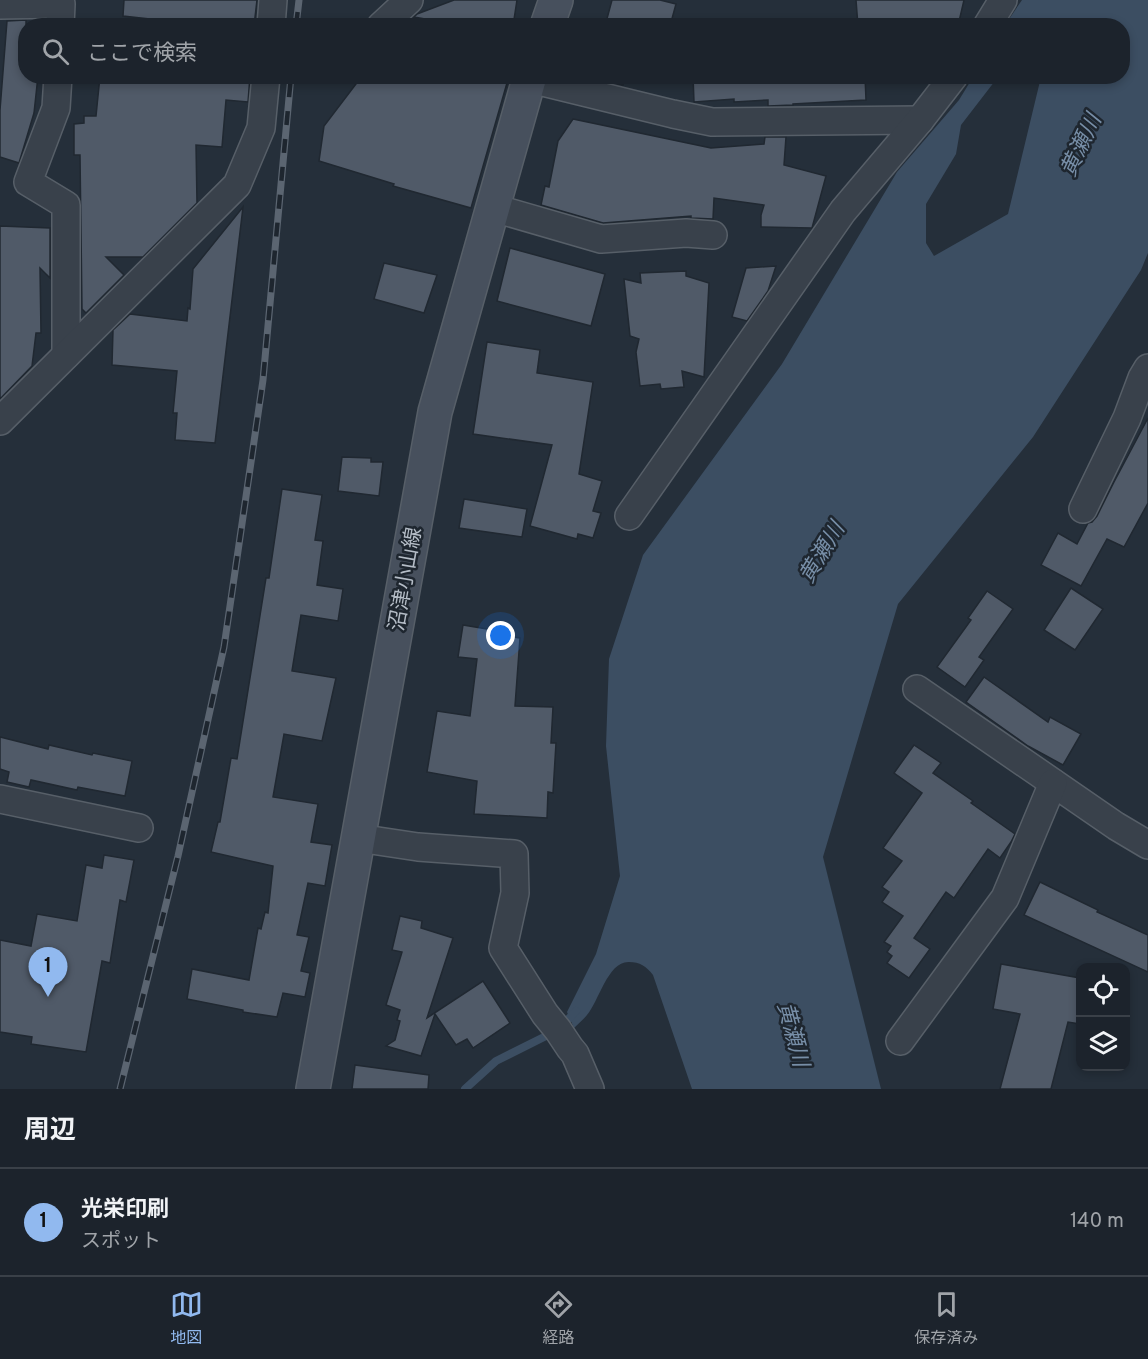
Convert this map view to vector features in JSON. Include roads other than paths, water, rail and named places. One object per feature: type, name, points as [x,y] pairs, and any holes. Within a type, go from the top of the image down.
[{"type":"main road","points":[[550,18],[556,0]]},
{"type":"main road","name":"沼津小山線","points":[[313,1089],[435,412],[528,84]]},
{"type":"street","points":[[272,18],[273,0]]},
{"type":"street","points":[[390,18],[409,0]]},
{"type":"street","points":[[992,18],[1003,0]]},
{"type":"street","points":[[0,5],[61,4],[60,18]]},
{"type":"street","points":[[58,84],[56,108],[28,182],[66,205],[66,355]]},
{"type":"street","points":[[0,421],[237,184],[261,128],[265,84]]},
{"type":"street","points":[[554,84],[712,122],[920,120]]},
{"type":"street","points":[[628,516],[843,211],[948,84]]},
{"type":"street","points":[[494,208],[601,239],[686,233],[713,235]]},
{"type":"street","points":[[1083,509],[1146,375]]},
{"type":"street","points":[[917,689],[1116,826],[1148,845]]},
{"type":"street","points":[[900,1041],[1005,898],[1053,783]]},
{"type":"street","points":[[0,799],[139,828]]},
{"type":"street","points":[[358,838],[418,847],[514,854],[515,893],[503,948],[545,1014],[575,1054],[590,1089]]},
{"type":"water","name":"黄瀬川","points":[[1022,0],[1148,0],[1148,253],[1141,270],[1033,437],[898,604],[823,857],[881,1089],[692,1089],[653,975],[642,965],[629,962],[622,963],[615,968],[591,1009],[574,1028],[567,1012],[596,954],[620,876],[606,746],[609,659],[643,555],[782,364],[897,172],[959,100],[969,84],[993,84],[961,125],[956,154],[926,204],[926,243],[934,256],[1008,214],[1039,84],[1130,84],[1130,18],[1010,18]]},
{"type":"waterway","points":[[465,1089],[496,1061],[558,1030],[576,1011]]},
{"type":"railway","points":[[297,18],[299,0]]},
{"type":"railway","points":[[120,1089],[178,856],[224,647],[263,380],[290,84]]},
{"type":"place","name":"光栄印刷","points":[[48,997]]}]
